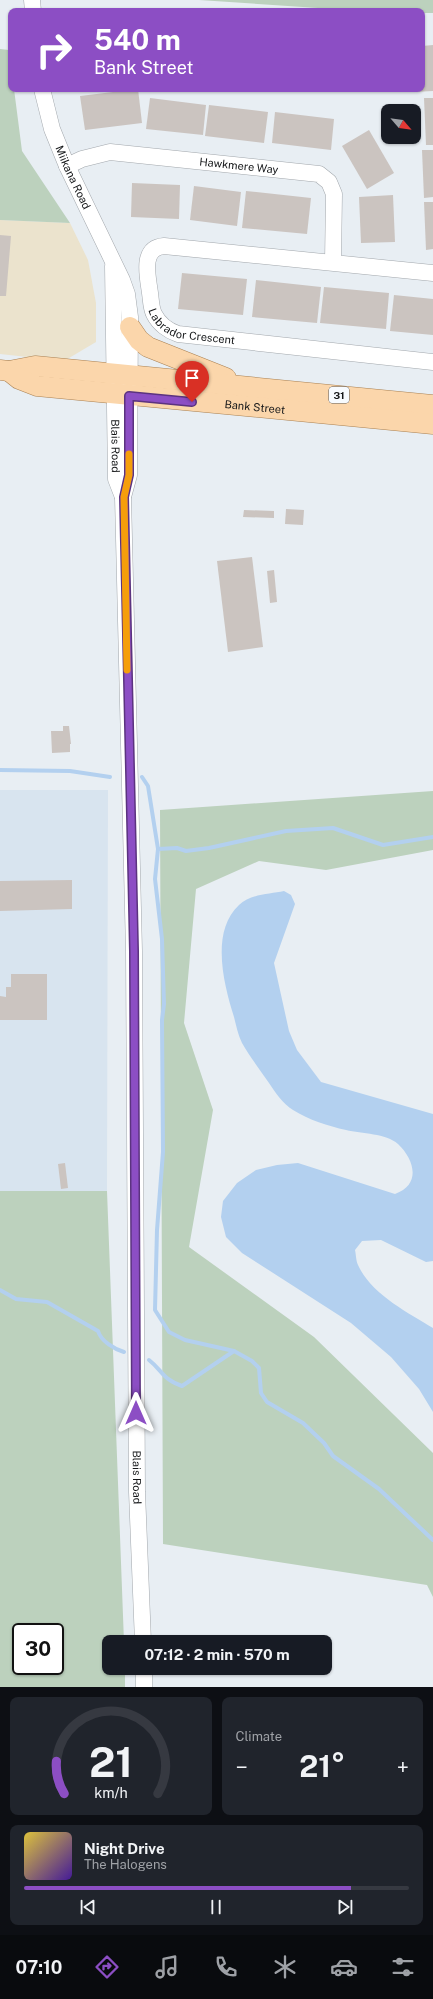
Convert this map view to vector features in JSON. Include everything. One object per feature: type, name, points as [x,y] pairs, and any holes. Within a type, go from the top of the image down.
[{"type":"main road","points":[[130,327],[139,340],[148,347],[245,385]]},
{"type":"main road","name":"Bank Street","points":[[4,370],[35,366],[245,385],[433,405]]},
{"type":"main road","name":"Bank Street","points":[[4,370],[19,379],[37,386],[433,424]]},
{"type":"street","name":"Miikana Road","points":[[43,92],[52,129],[67,166],[105,241],[127,294],[130,327],[122,375]]},
{"type":"street","name":"Hawkmere Way","points":[[67,166],[82,159],[110,152],[319,174],[329,182],[334,194],[334,262]]},
{"type":"street","name":"Labrador Crescent","points":[[433,273],[164,246],[159,246],[152,253],[146,270],[154,314],[166,327],[178,334],[433,362]]},
{"type":"street","name":"Miikana Road","points":[[113,262],[122,375],[122,395]]},
{"type":"street","name":"Blais Road","points":[[122,395],[116,479],[124,497],[134,958],[137,1492],[143,1635]]},
{"type":"street","points":[[144,1675],[144,1687]]},
{"type":"shaded area","points":[[0,220],[70,223],[88,260],[96,303],[96,342],[64,361],[0,354]]},
{"type":"shaded area","points":[[0,790],[108,790],[107,1191],[0,1191]]},
{"type":"green space","points":[[199,0],[433,0],[433,13],[425,13],[425,8],[318,8]]},
{"type":"green space","points":[[0,49],[8,50],[8,92],[14,92],[22,151],[70,223],[0,220]]},
{"type":"green space","points":[[433,791],[433,850],[326,870],[259,861],[196,889],[184,1023],[213,1110],[189,1247],[314,1337],[433,1453],[433,1597],[427,1585],[163,1544],[160,810]]},
{"type":"green space","points":[[0,1191],[107,1191],[124,1635],[102,1635],[102,1675],[125,1675],[125,1687],[0,1687]]},
{"type":"water","points":[[284,891],[291,895],[295,904],[274,963],[289,1031],[297,1050],[321,1082],[433,1114],[433,1261],[426,1262],[381,1240],[362,1241],[355,1250],[358,1265],[372,1285],[401,1309],[433,1328],[433,1412],[419,1389],[391,1357],[351,1323],[242,1253],[226,1237],[221,1217],[223,1201],[237,1183],[256,1170],[277,1165],[298,1163],[395,1194],[409,1185],[412,1178],[413,1172],[408,1157],[404,1150],[393,1140],[326,1125],[299,1114],[289,1107],[274,1090],[242,1043],[226,990],[222,959],[222,944],[225,929],[230,916],[244,901],[254,897]]},
{"type":"building","points":[[433,45],[433,91],[425,91],[425,46]]},
{"type":"building","points":[[113,92],[138,92],[142,123],[85,130],[80,96]]},
{"type":"building","points":[[150,98],[206,105],[203,135],[146,129]]},
{"type":"building","points":[[424,98],[433,98],[433,145],[426,145]]},
{"type":"building","points":[[209,105],[268,112],[264,143],[205,136]]},
{"type":"building","points":[[275,112],[334,119],[331,150],[272,143]]},
{"type":"building","points":[[369,130],[394,173],[367,189],[342,146]]},
{"type":"building","points":[[422,150],[433,150],[433,197],[424,198]]},
{"type":"building","points":[[132,183],[180,185],[179,219],[131,217]]},
{"type":"building","points":[[194,186],[241,192],[237,226],[190,220]]},
{"type":"building","points":[[246,191],[311,198],[307,234],[242,228]]},
{"type":"building","points":[[393,195],[395,242],[361,243],[359,197]]},
{"type":"building","points":[[424,202],[433,202],[433,249],[426,250]]},
{"type":"building","points":[[0,235],[11,236],[6,296],[0,296]]},
{"type":"building","points":[[182,273],[247,279],[243,315],[178,309]]},
{"type":"building","points":[[256,280],[321,287],[317,323],[252,317]]},
{"type":"building","points":[[324,287],[389,293],[386,329],[320,323]]},
{"type":"building","points":[[394,295],[433,299],[433,335],[390,331]]},
{"type":"building","points":[[286,509],[304,510],[303,525],[285,524]]},
{"type":"building","points":[[244,510],[274,511],[274,518],[243,517]]},
{"type":"building","points":[[252,557],[263,647],[228,652],[217,561]]},
{"type":"building","points":[[274,570],[277,602],[270,603],[267,571]]},
{"type":"building","points":[[63,726],[69,726],[71,744],[70,752],[52,753],[51,731],[63,731]]},
{"type":"building","points":[[72,880],[72,909],[0,911],[0,881]]},
{"type":"building","points":[[11,974],[47,974],[47,1020],[0,1020],[0,996],[6,997],[6,987],[11,987]]},
{"type":"building","points":[[65,1163],[68,1188],[61,1189],[58,1164]]},
{"type":"waterway","points":[[0,770],[70,771],[110,777]]},
{"type":"waterway","points":[[142,777],[148,786],[158,849],[155,879],[162,939],[164,1004],[162,1020],[163,1152],[157,1230],[155,1310],[169,1332],[185,1340],[234,1351],[252,1361],[259,1368],[261,1393],[267,1402],[303,1423],[324,1443],[333,1456],[379,1489],[433,1540]]},
{"type":"waterway","points":[[158,849],[177,848],[186,851],[209,848],[286,831],[333,828],[383,845],[433,837]]},
{"type":"waterway","points":[[0,1290],[16,1299],[47,1302],[98,1331],[108,1344],[124,1352]]},
{"type":"waterway","points":[[149,1360],[166,1378],[182,1386],[234,1351]]},
{"type":"slow traffic","points":[[127,670],[124,497],[129,475],[129,454]]},
{"type":"route","points":[[136,1413],[134,951],[124,497],[129,475],[129,396],[192,402]]}]
